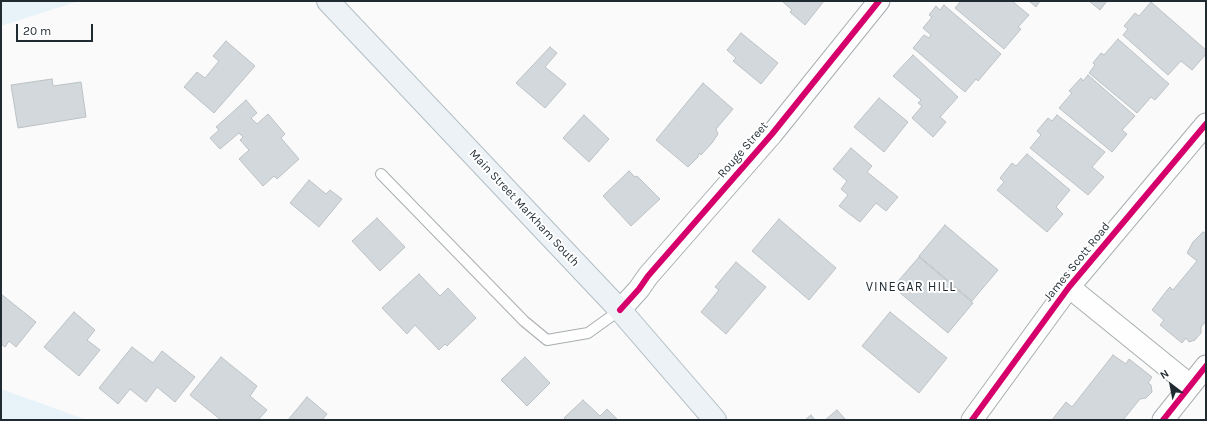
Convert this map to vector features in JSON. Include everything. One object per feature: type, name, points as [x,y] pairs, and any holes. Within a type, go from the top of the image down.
[{"type":"main road","name":"Main Street Markham South","points":[[328,1],[620,310],[715,420]]},
{"type":"street","name":"Rouge Street","points":[[620,310],[640,289],[648,276],[772,134],[879,1]]},
{"type":"street","name":"James Scott Road","points":[[972,420],[1069,287],[1206,124]]},
{"type":"street","points":[[1069,287],[1190,385]]},
{"type":"street","points":[[1163,420],[1206,366]]},
{"type":"lane","points":[[381,174],[524,322],[547,340],[588,333],[620,310]]},
{"type":"shaded area","points":[[1,1],[79,1],[1,26]]},
{"type":"shaded area","points":[[1,389],[87,420],[1,420]]},
{"type":"building","points":[[782,1],[824,1],[805,25],[790,12],[792,10]]},
{"type":"building","points":[[961,1],[1012,1],[1029,15],[1018,27],[1021,29],[1004,49],[955,8]]},
{"type":"building","points":[[1029,1],[1040,1],[1036,7]]},
{"type":"building","points":[[1089,1],[1107,1],[1100,10]]},
{"type":"building","points":[[1151,2],[1206,50],[1206,54],[1192,70],[1181,61],[1168,75],[1123,35],[1128,29],[1124,26],[1135,13],[1139,16]]},
{"type":"building","points":[[944,5],[1001,54],[978,81],[976,79],[965,92],[913,48],[924,35],[929,38],[931,35],[923,28],[932,17],[929,15],[936,6],[940,10]]},
{"type":"building","points":[[741,33],[778,63],[761,84],[733,61],[736,58],[727,50]]},
{"type":"building","points":[[1118,39],[1169,84],[1155,100],[1151,97],[1137,113],[1089,73],[1095,65],[1093,63],[1101,53],[1104,55]]},
{"type":"building","points":[[226,41],[255,66],[214,113],[184,87],[197,72],[205,78],[219,61],[213,56]]},
{"type":"building","points":[[550,47],[557,53],[545,67],[566,84],[545,108],[516,83]]},
{"type":"building","points":[[913,55],[958,97],[940,117],[946,122],[933,137],[912,118],[922,106],[918,103],[921,100],[893,76]]},
{"type":"building","points":[[1088,75],[1135,116],[1122,130],[1127,134],[1112,152],[1059,108],[1072,93],[1069,91],[1081,78],[1083,81]]},
{"type":"building","points":[[52,79],[53,86],[81,82],[86,117],[18,128],[11,85]]},
{"type":"building","points":[[703,83],[733,109],[716,129],[718,134],[712,143],[701,155],[699,153],[698,157],[688,167],[656,140]]},
{"type":"building","points":[[879,98],[908,122],[884,152],[854,127]]},
{"type":"building","points":[[246,100],[257,113],[251,118],[257,124],[268,114],[285,134],[281,138],[299,159],[277,179],[274,176],[263,186],[239,159],[249,150],[240,140],[243,137],[239,133],[220,149],[210,138],[219,130],[216,127]]},
{"type":"building","points":[[584,115],[609,139],[589,162],[563,138]]},
{"type":"building","points":[[1057,115],[1105,152],[1092,167],[1104,177],[1088,195],[1030,148],[1041,135],[1037,131],[1048,118],[1052,121]]},
{"type":"building","points":[[851,148],[872,166],[867,172],[898,197],[886,211],[876,203],[860,222],[839,206],[848,195],[841,189],[847,181],[833,169]]},
{"type":"building","points":[[1027,154],[1070,190],[1056,207],[1063,214],[1047,232],[997,190],[1004,182],[1000,178],[1012,163],[1016,166]]},
{"type":"building","points":[[629,171],[635,177],[637,176],[660,199],[631,226],[603,196]]},
{"type":"building","points":[[309,180],[326,194],[330,190],[342,199],[319,227],[290,203]]},
{"type":"building","points":[[377,218],[405,247],[380,271],[352,241]]},
{"type":"building","points":[[779,219],[836,268],[809,300],[752,251]]},
{"type":"building","points":[[945,225],[998,270],[972,301],[919,256]]},
{"type":"building","points":[[1203,232],[1206,234],[1206,321],[1201,327],[1201,333],[1195,340],[1189,342],[1186,338],[1182,343],[1160,325],[1164,320],[1152,310],[1168,289],[1170,287],[1173,290],[1197,261],[1187,253],[1193,242]]},
{"type":"building","points":[[919,257],[973,303],[948,333],[893,287]]},
{"type":"building","points":[[736,262],[766,287],[726,334],[701,312],[719,290],[715,287]]},
{"type":"building","points":[[419,274],[440,296],[448,288],[476,318],[447,346],[445,344],[439,350],[415,325],[407,334],[382,308]]},
{"type":"building","points":[[1,294],[36,322],[16,347],[9,341],[5,347],[1,344]]},
{"type":"building","points":[[74,312],[95,330],[87,340],[100,350],[79,376],[44,347]]},
{"type":"building","points":[[890,312],[947,358],[919,393],[862,346]]},
{"type":"building","points":[[132,347],[153,363],[162,351],[195,377],[175,402],[157,387],[146,402],[130,389],[118,404],[99,388]]},
{"type":"building","points":[[1113,355],[1126,364],[1129,359],[1152,377],[1148,383],[1151,385],[1152,392],[1146,398],[1140,399],[1123,420],[1052,420],[1066,402],[1072,407]]},
{"type":"building","points":[[221,357],[257,386],[250,396],[267,410],[258,420],[221,420],[190,395]]},
{"type":"building","points":[[525,357],[550,383],[527,406],[501,380]]},
{"type":"building","points":[[307,397],[327,414],[322,420],[288,420]]},
{"type":"building","points":[[583,400],[600,416],[607,409],[618,420],[567,420],[564,418]]},
{"type":"building","points":[[837,410],[846,420],[825,420]]},
{"type":"building","points":[[811,415],[815,420],[805,420]]},
{"type":"cycle path","points":[[620,310],[772,134],[879,1]]},
{"type":"cycle path","points":[[972,420],[1069,287],[1206,124]]},
{"type":"cycle path","points":[[1163,420],[1206,366]]},
{"type":"district","name":"VINEGAR HILL","points":[[911,287]]}]
